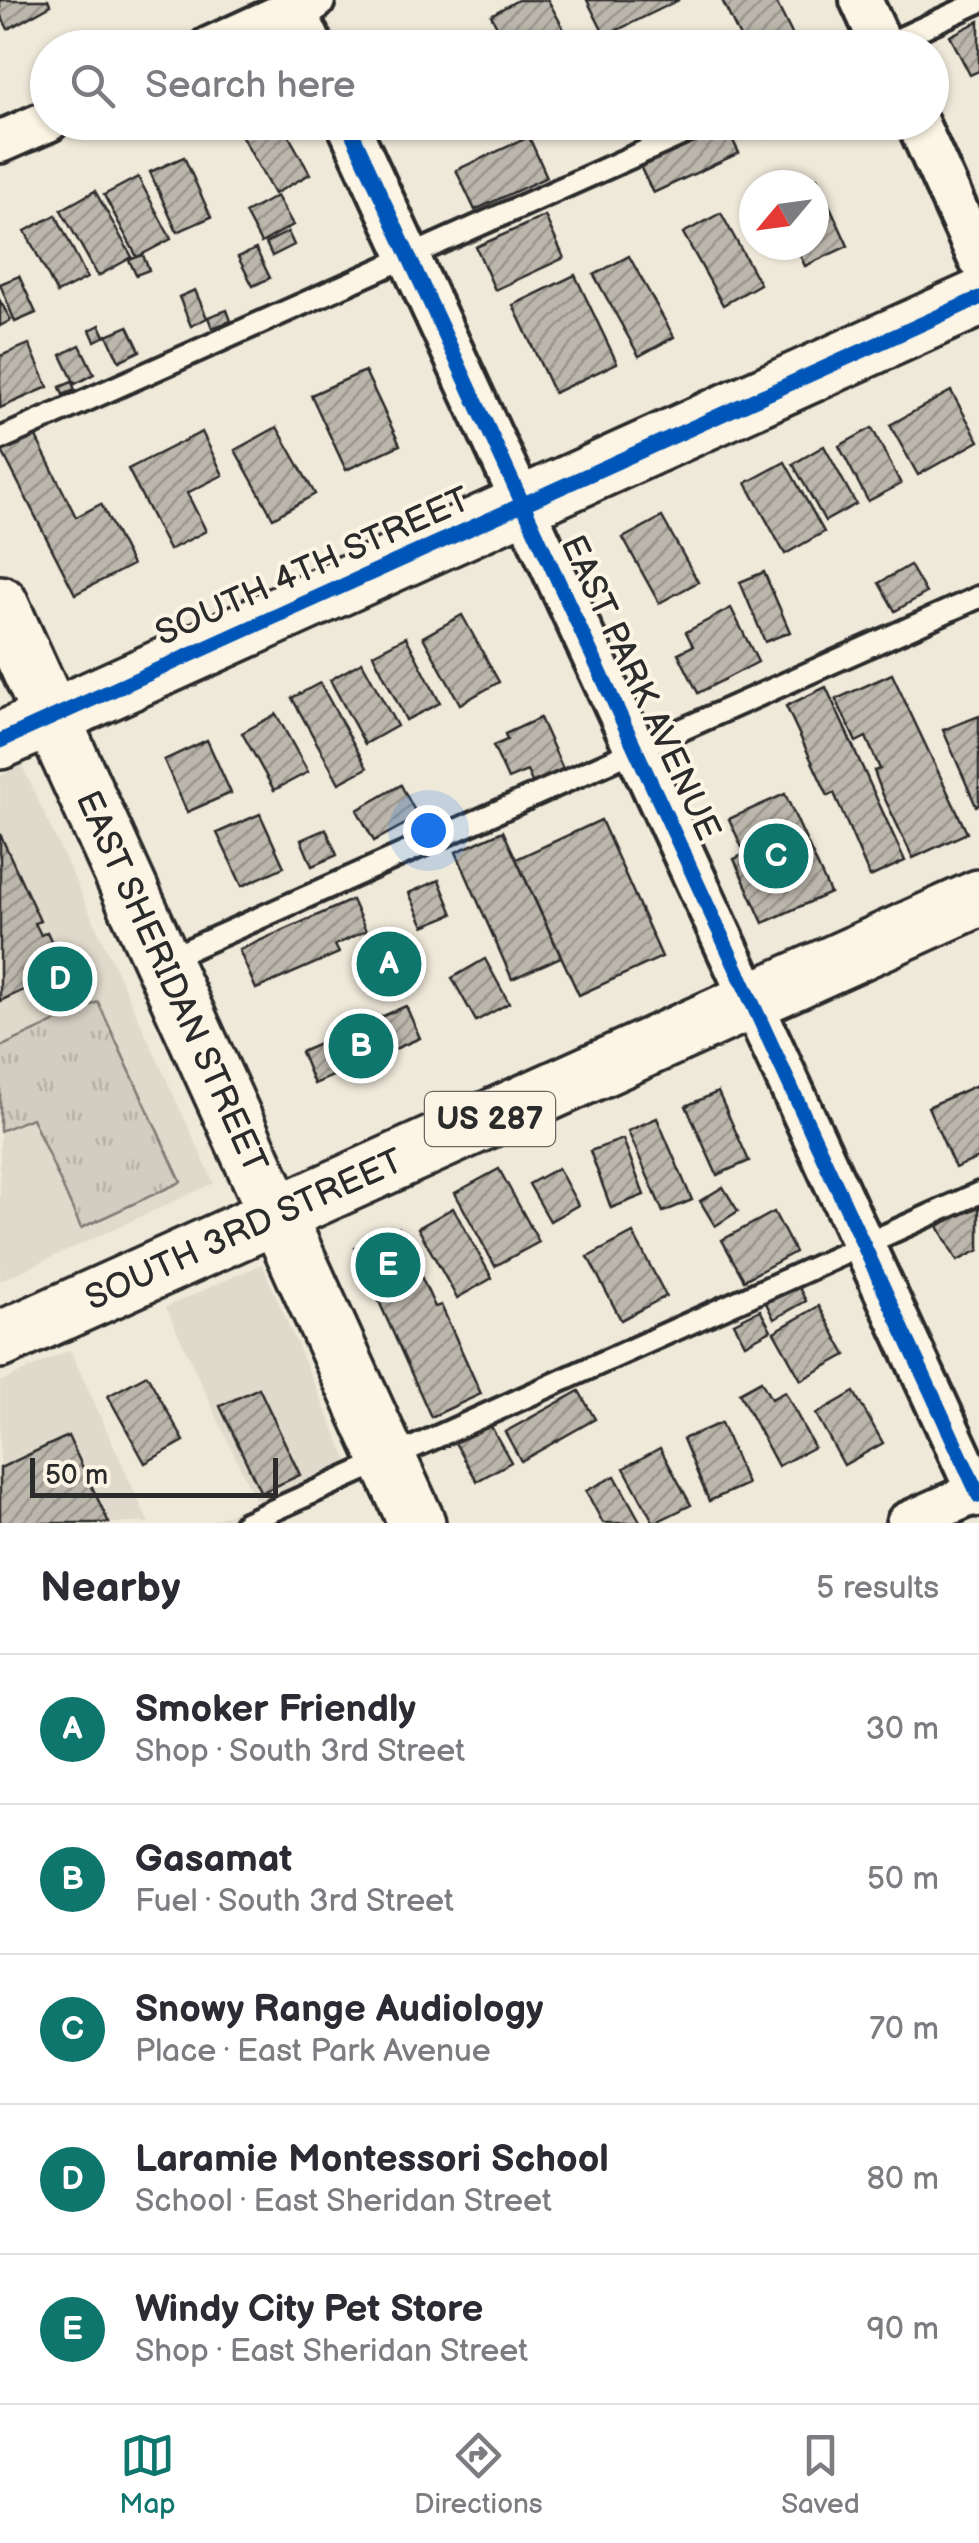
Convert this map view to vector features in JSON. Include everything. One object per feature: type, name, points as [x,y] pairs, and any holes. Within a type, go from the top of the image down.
[{"type":"street","points":[[861,0],[874,30]]},
{"type":"street","points":[[245,30],[300,3],[307,30]]},
{"type":"street","points":[[0,142],[30,129]]},
{"type":"street","name":"EAST PARK AVENUE","points":[[355,140],[978,1493]]},
{"type":"street","points":[[925,140],[979,260]]},
{"type":"street","name":"SOUTH 4TH STREET","points":[[0,741],[979,298]]},
{"type":"street","name":"EAST SHERIDAN STREET","points":[[0,604],[417,1523]]},
{"type":"street","name":"SOUTH 3RD STREET","points":[[0,1340],[979,898]]},
{"type":"street","points":[[908,1523],[978,1493]]},
{"type":"lane","points":[[918,30],[979,2]]},
{"type":"lane","points":[[0,439],[670,140]]},
{"type":"lane","points":[[162,961],[979,597]]},
{"type":"lane","points":[[246,1523],[979,1193]]},
{"type":"shaded area","points":[[22,765],[214,1183],[0,1281],[0,776]]},
{"type":"shaded area","points":[[262,1264],[348,1461],[259,1502],[268,1523],[208,1523],[256,1502],[166,1307]]},
{"type":"shaded area","points":[[70,1350],[149,1523],[0,1523],[0,1382]]},
{"type":"green space","points":[[98,1002],[181,1182],[81,1228],[32,1118],[0,1131],[0,1047]]},
{"type":"building","points":[[0,0],[48,0],[51,5],[8,29],[0,14]]},
{"type":"building","points":[[518,0],[548,0],[564,30],[499,30],[491,15]]},
{"type":"building","points":[[587,0],[679,0],[617,30],[602,30]]},
{"type":"building","points":[[722,0],[775,0],[790,30],[736,30]]},
{"type":"building","points":[[979,21],[979,71],[970,75],[950,36]]},
{"type":"building","points":[[244,140],[291,140],[310,174],[274,194]]},
{"type":"building","points":[[530,140],[547,177],[475,210],[456,170]]},
{"type":"building","points":[[691,140],[733,140],[739,153],[653,193],[639,164]]},
{"type":"building","points":[[184,157],[211,217],[177,232],[150,172]]},
{"type":"building","points":[[138,177],[171,239],[137,257],[104,195]]},
{"type":"building","points":[[95,191],[132,257],[98,276],[61,210]]},
{"type":"building","points":[[277,196],[293,225],[261,243],[245,213]]},
{"type":"building","points":[[829,204],[848,246],[829,255]]},
{"type":"building","points":[[721,213],[739,246],[739,260],[747,260],[760,284],[723,305],[683,233]]},
{"type":"building","points":[[56,215],[87,278],[57,293],[25,231]]},
{"type":"building","points":[[545,216],[564,258],[495,290],[476,247]]},
{"type":"building","points":[[288,232],[294,245],[272,256],[266,243]]},
{"type":"building","points":[[256,249],[270,278],[253,286],[238,257]]},
{"type":"building","points":[[143,255],[149,270],[136,275],[129,260]]},
{"type":"building","points":[[629,256],[674,337],[639,356],[594,275]]},
{"type":"building","points":[[575,275],[617,363],[554,393],[513,305]]},
{"type":"building","points":[[19,276],[36,313],[15,322],[0,284]]},
{"type":"building","points":[[195,290],[207,318],[191,326],[179,297]]},
{"type":"building","points":[[0,301],[11,320],[0,326]]},
{"type":"building","points":[[227,310],[231,321],[212,328],[208,317]]},
{"type":"building","points":[[100,325],[105,336],[95,341],[90,330]]},
{"type":"building","points":[[128,326],[140,351],[119,361],[107,335]]},
{"type":"building","points":[[29,344],[48,387],[0,408],[0,356]]},
{"type":"building","points":[[80,345],[94,374],[75,384],[61,355]]},
{"type":"building","points":[[365,371],[400,445],[346,470],[311,395]]},
{"type":"building","points":[[72,382],[75,390],[63,395],[60,387]]},
{"type":"building","points":[[951,391],[979,441],[918,475],[890,425]]},
{"type":"building","points":[[277,427],[315,494],[273,518],[235,450]]},
{"type":"building","points":[[872,428],[901,484],[868,501],[839,446]]},
{"type":"building","points":[[202,432],[223,475],[187,493],[206,531],[169,550],[128,469]]},
{"type":"building","points":[[34,433],[76,517],[101,504],[132,565],[75,594],[1,449]]},
{"type":"building","points":[[824,446],[856,504],[825,521],[793,464]]},
{"type":"building","points":[[785,462],[824,532],[785,554],[746,483]]},
{"type":"building","points":[[662,517],[698,582],[659,603],[623,538]]},
{"type":"building","points":[[910,565],[926,593],[895,611],[879,583]]},
{"type":"building","points":[[764,572],[790,632],[765,642],[740,582]]},
{"type":"building","points":[[731,608],[758,662],[698,693],[678,653],[693,646],[686,632]]},
{"type":"building","points":[[462,615],[499,682],[460,704],[423,637]]},
{"type":"building","points":[[406,637],[440,703],[406,720],[373,654]]},
{"type":"building","points":[[362,662],[397,726],[365,744],[330,680]]},
{"type":"building","points":[[892,674],[967,833],[913,858],[883,795],[874,771],[880,769],[866,737],[856,742],[836,699]]},
{"type":"building","points":[[320,683],[367,768],[339,783],[292,698]]},
{"type":"building","points":[[826,687],[905,861],[870,877],[834,793],[828,796],[786,706]]},
{"type":"building","points":[[276,714],[308,772],[274,790],[242,733]]},
{"type":"building","points":[[979,716],[979,805],[976,806],[943,730]]},
{"type":"building","points":[[540,718],[564,771],[533,784],[527,771],[508,779],[493,746],[507,740],[505,734]]},
{"type":"building","points":[[207,740],[231,793],[187,812],[164,760]]},
{"type":"building","points":[[401,785],[418,817],[374,841],[357,810]]},
{"type":"building","points":[[785,794],[830,893],[763,923],[734,859],[745,854],[729,819]]},
{"type":"building","points":[[260,814],[284,867],[242,886],[217,833]]},
{"type":"building","points":[[601,820],[662,957],[579,995],[516,859]]},
{"type":"building","points":[[326,829],[337,855],[312,866],[301,840]]},
{"type":"building","points":[[503,831],[561,957],[512,979],[456,852]]},
{"type":"building","points":[[0,834],[40,921],[35,923],[41,935],[47,932],[65,971],[0,1001]]},
{"type":"building","points":[[439,880],[453,914],[424,926],[409,893]]},
{"type":"building","points":[[352,900],[366,931],[335,945],[339,953],[256,989],[239,950]]},
{"type":"building","points":[[358,951],[422,959],[420,978],[356,970]]},
{"type":"building","points":[[485,959],[509,1003],[476,1021],[452,978]]},
{"type":"building","points":[[406,1006],[420,1038],[314,1084],[301,1052]]},
{"type":"building","points":[[979,1084],[979,1158],[955,1168],[928,1107]]},
{"type":"building","points":[[718,1092],[749,1161],[717,1175],[686,1106]]},
{"type":"building","points":[[657,1118],[692,1200],[663,1212],[628,1131]]},
{"type":"building","points":[[623,1139],[644,1195],[611,1208],[590,1151]]},
{"type":"building","points":[[558,1168],[578,1205],[550,1221],[529,1184]]},
{"type":"building","points":[[499,1169],[539,1242],[495,1266],[455,1193]]},
{"type":"building","points":[[723,1187],[738,1211],[715,1226],[700,1201]]},
{"type":"building","points":[[979,1204],[979,1250],[957,1261],[938,1226]]},
{"type":"building","points":[[453,1208],[492,1278],[457,1298],[418,1228]]},
{"type":"building","points":[[774,1212],[795,1252],[744,1280],[722,1240]]},
{"type":"building","points":[[399,1228],[435,1307],[441,1305],[481,1394],[431,1417],[355,1248]]},
{"type":"building","points":[[633,1233],[666,1296],[621,1320],[588,1257]]},
{"type":"building","points":[[797,1284],[806,1301],[774,1319],[765,1301]]},
{"type":"building","points":[[819,1306],[846,1355],[801,1380],[774,1332]]},
{"type":"building","points":[[760,1310],[771,1330],[745,1344],[734,1323]]},
{"type":"building","points":[[147,1375],[184,1441],[145,1463],[108,1396]]},
{"type":"building","points":[[761,1381],[771,1399],[785,1392],[814,1447],[778,1466],[739,1393]]},
{"type":"building","points":[[259,1388],[300,1475],[261,1493],[220,1406]]},
{"type":"building","points":[[579,1391],[595,1419],[521,1461],[505,1432]]},
{"type":"building","points":[[854,1392],[883,1443],[844,1465],[816,1414]]},
{"type":"building","points":[[488,1421],[511,1462],[477,1481],[454,1441]]},
{"type":"building","points":[[721,1423],[747,1484],[709,1501],[683,1439]]},
{"type":"building","points":[[68,1436],[109,1523],[0,1523],[0,1468]]},
{"type":"building","points":[[660,1448],[691,1505],[654,1523],[624,1468]]},
{"type":"building","points":[[615,1476],[641,1523],[603,1523],[586,1491]]},
{"type":"cycle path","points":[[355,140],[979,1496]]},
{"type":"cycle path","points":[[0,741],[979,298]]},
{"type":"place","name":"Snowy Range Audiology","points":[[776,856]]},
{"type":"place","name":"Smoker Friendly","points":[[389,964]]},
{"type":"place","name":"Laramie Montessori School","points":[[60,979]]},
{"type":"place","name":"Gasamat","points":[[361,1046]]},
{"type":"place","name":"Windy City Pet Store","points":[[388,1265]]}]
